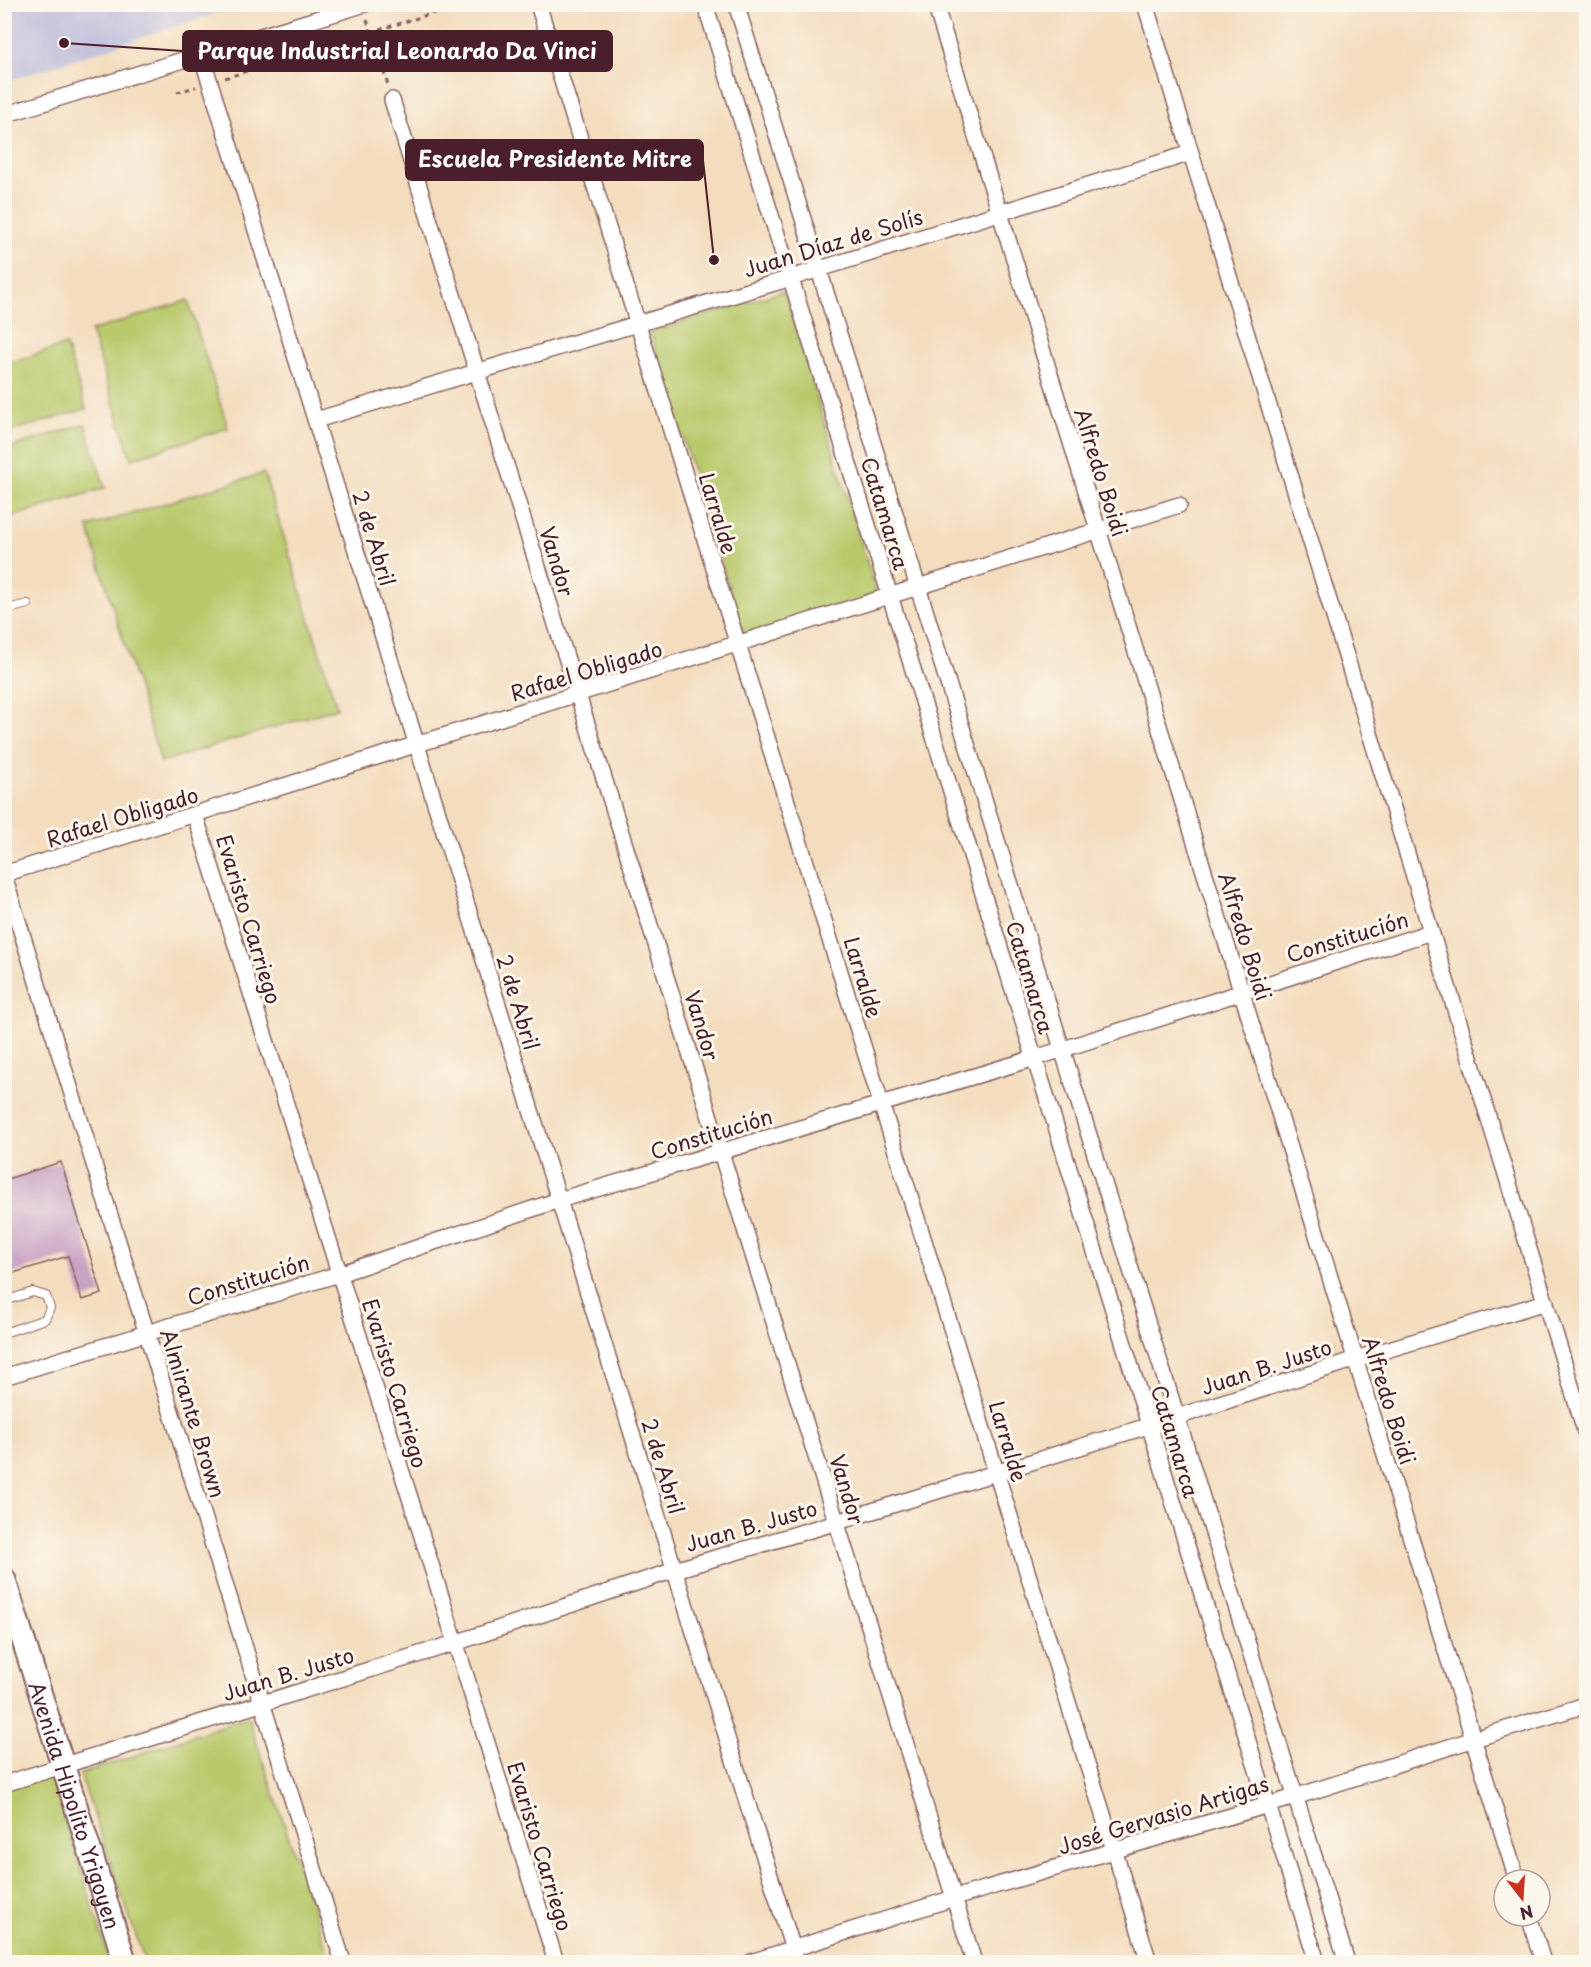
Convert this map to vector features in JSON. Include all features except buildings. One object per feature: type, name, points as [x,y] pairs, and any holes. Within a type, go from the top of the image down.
[{"type":"main road","name":"Avenida Hipolito Yrigoyen","points":[[4,1579],[110,1962]]},
{"type":"main road","name":"Avenida Hipolito Yrigoyen","points":[[4,1623],[125,1962]]},
{"type":"street","name":"Larralde","points":[[538,4],[1149,1962]]},
{"type":"street","name":"Catamarca","points":[[705,4],[1317,1962]]},
{"type":"street","name":"Catamarca","points":[[736,4],[1347,1962]]},
{"type":"street","name":"Alfredo Boidi","points":[[935,4],[1514,1868]]},
{"type":"street","points":[[1145,4],[1587,1434]]},
{"type":"street","points":[[4,115],[364,5]]},
{"type":"street","name":"2 de Abril","points":[[201,54],[795,1956]]},
{"type":"street","name":"Vandor","points":[[392,100],[974,1962]]},
{"type":"street","name":"Juan Díaz de Solís","points":[[316,420],[791,278],[1191,153]]},
{"type":"street","name":"Rafael Obligado","points":[[4,875],[1179,505]]},
{"type":"street","name":"Evaristo Carriego","points":[[195,815],[556,1962]]},
{"type":"street","name":"Almirante Brown","points":[[4,875],[343,1962]]},
{"type":"street","name":"Constitución","points":[[4,1377],[339,1274],[559,1200],[1035,1058],[1431,932]]},
{"type":"street","name":"Juan B. Justo","points":[[4,1784],[455,1643],[675,1570],[1546,1302]]},
{"type":"street","name":"José Gervasio Artigas","points":[[751,1962],[795,1956],[954,1898],[1295,1797],[1587,1705]]},
{"type":"street","points":[[1533,1928],[1543,1962]]},
{"type":"lane","points":[[4,610],[28,604]]},
{"type":"lane","points":[[4,1301],[33,1292],[46,1296],[50,1308],[45,1319],[4,1334]]},
{"type":"path","points":[[177,92],[462,4]]},
{"type":"path","points":[[364,5],[392,100]]},
{"type":"shaded area","points":[[5,4],[241,4],[241,5],[5,82]]},
{"type":"green space","points":[[784,291],[878,597],[745,639],[650,332]]},
{"type":"green space","points":[[188,300],[228,428],[131,459],[91,331]]},
{"type":"green space","points":[[66,345],[86,409],[5,433],[5,364]]},
{"type":"green space","points":[[85,424],[105,488],[11,517],[5,494],[5,449]]},
{"type":"green space","points":[[264,473],[337,708],[161,762],[88,527]]},
{"type":"green space","points":[[248,1717],[331,1962],[145,1962],[80,1774]]},
{"type":"green space","points":[[50,1770],[110,1962],[5,1962],[4,1784]]},
{"type":"place","name":"Parque Industrial Leonardo Da Vinci","points":[[64,43]]},
{"type":"place","name":"Escuela Presidente Mitre","points":[[714,260]]}]
